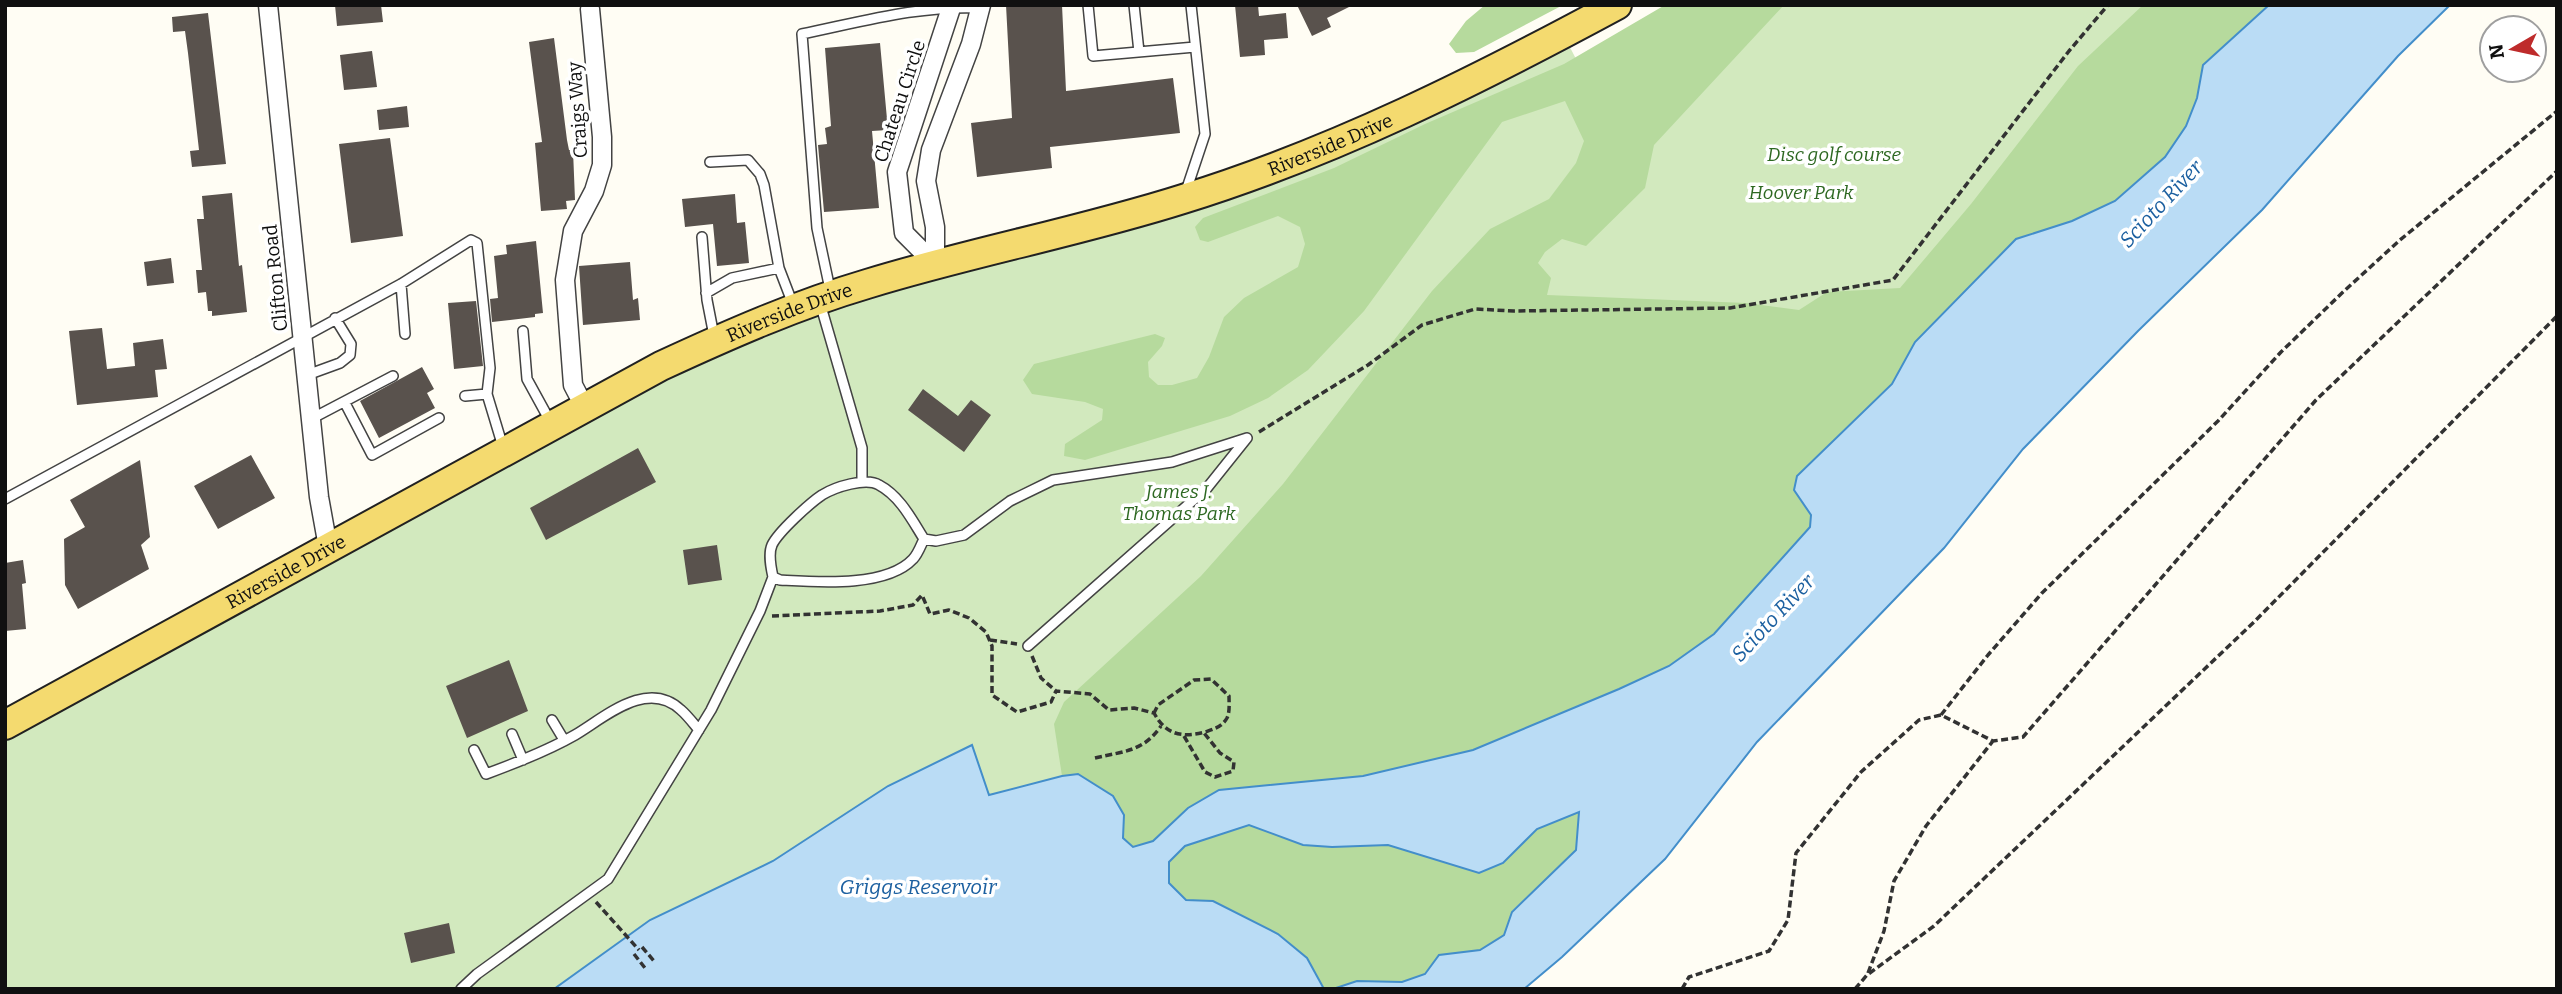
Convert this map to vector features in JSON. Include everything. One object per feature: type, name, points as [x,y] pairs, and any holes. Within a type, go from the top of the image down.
[{"type":"main road","name":"Riverside Drive","points":[[5,725],[661,366],[715,341],[815,301],[935,264],[1183,200],[1268,171],[1480,77],[1617,5]]},
{"type":"street","name":"Clifton Road","points":[[268,5],[319,497],[328,547]]},
{"type":"street","name":"Chateau Circle","points":[[935,264],[904,233],[897,172],[953,6]]},
{"type":"street","points":[[935,264],[935,228],[926,181],[931,150],[971,44],[981,7]]},
{"type":"street","name":"Craigs Way","points":[[585,408],[573,385],[565,280],[573,231],[594,191],[602,165],[602,137],[590,9]]},
{"type":"lane","points":[[1088,5],[1093,55],[1195,47]]},
{"type":"lane","points":[[1134,5],[1139,52]]},
{"type":"lane","points":[[1183,200],[1205,134],[1191,5]]},
{"type":"lane","points":[[862,481],[862,448],[815,301],[817,228],[802,34],[919,11],[953,6],[981,7]]},
{"type":"lane","points":[[710,162],[748,160],[760,174],[779,268],[815,301]]},
{"type":"lane","points":[[702,237],[706,293],[715,341]]},
{"type":"lane","points":[[5,499],[401,284],[471,240],[477,243],[490,368],[487,394],[504,452]]},
{"type":"lane","points":[[706,293],[732,278],[779,268]]},
{"type":"lane","points":[[401,284],[405,334]]},
{"type":"lane","points":[[307,376],[340,363],[350,355],[351,344],[335,318]]},
{"type":"lane","points":[[523,331],[527,379],[552,426]]},
{"type":"lane","points":[[311,419],[393,376]]},
{"type":"lane","points":[[465,396],[487,394]]},
{"type":"lane","points":[[345,402],[372,455],[439,418]]},
{"type":"lane","points":[[461,989],[477,974],[608,879],[699,730],[760,611],[773,578],[771,546],[783,531],[823,494],[862,481],[878,484],[908,512],[924,539],[936,541],[964,535],[1010,501],[1053,480],[1172,462],[1247,438],[1208,488],[1028,646]]},
{"type":"lane","points":[[773,578],[848,583],[871,578],[895,570],[913,559],[924,539]]},
{"type":"lane","points":[[474,750],[486,774],[564,740],[633,700],[665,701],[679,708],[699,730]]},
{"type":"lane","points":[[552,720],[564,740]]},
{"type":"lane","points":[[512,734],[523,760]]},
{"type":"path","points":[[1251,437],[1368,365],[1422,325],[1475,309],[1730,308],[1893,280],[2069,51],[2108,5]]},
{"type":"path","points":[[1682,989],[1689,977],[1769,951],[1788,920],[1796,853],[1861,772],[1919,720],[1941,715],[2042,593],[2218,421],[2281,352],[2325,309],[2400,240],[2557,111]]},
{"type":"path","points":[[1941,715],[1993,741],[2023,737],[2316,400],[2557,171]]},
{"type":"path","points":[[1855,989],[1867,975],[1934,926],[2244,631],[2557,316]]},
{"type":"path","points":[[760,611],[772,616],[792,616],[880,611],[913,606],[922,595],[930,614],[949,610],[969,618],[986,632],[992,646],[992,695],[1017,712],[1051,702],[1056,691]]},
{"type":"path","points":[[990,640],[1028,646],[1041,678],[1056,691],[1090,694],[1109,710],[1134,708],[1154,713],[1161,726],[1184,736],[1219,728],[1228,716],[1229,696],[1211,679],[1194,680],[1158,705],[1154,713]]},
{"type":"path","points":[[1095,758],[1140,747],[1152,740],[1161,726]]},
{"type":"path","points":[[1184,736],[1205,772],[1215,778],[1233,771],[1234,762],[1220,753],[1203,732]]},
{"type":"path","points":[[1867,975],[1884,931],[1895,881],[1926,827],[1993,741]]},
{"type":"path","points":[[589,893],[654,961]]},
{"type":"path","points":[[642,947],[633,955],[645,968]]},
{"type":"green space","points":[[1485,5],[1563,5],[1474,52],[1456,53],[1449,44],[1466,21]]},
{"type":"green space","points":[[1665,5],[1784,5],[1654,145],[1645,188],[1586,246],[1562,239],[1545,252],[1538,263],[1551,278],[1547,295],[1746,303],[1799,310],[1827,292],[1900,288],[1971,204],[2078,66],[2143,5],[2269,5],[2203,65],[2197,98],[2186,126],[2165,157],[2115,201],[2072,221],[1915,342],[1892,384],[1797,476],[1794,490],[1811,515],[1810,527],[1714,634],[1669,666],[1473,750],[1363,776],[1188,808],[1153,841],[1133,847],[1123,839],[1124,815],[1078,774],[1062,776],[1054,724],[1064,702],[1201,576],[1283,484],[1432,291],[1490,229],[1549,199],[1576,163],[1584,141],[1565,101],[1502,122],[1364,311],[1308,370],[1268,398],[1230,416],[1085,460],[1064,456],[1065,444],[1102,420],[1103,409],[1085,402],[1032,394],[1023,380],[1034,364],[1155,334],[1165,338],[1162,346],[1148,362],[1149,377],[1158,385],[1172,385],[1197,378],[1209,357],[1224,317],[1244,298],[1298,267],[1305,244],[1300,227],[1278,216],[1208,242],[1200,240],[1195,227],[1203,218],[1334,168],[1425,124],[1564,64]]},
{"type":"green space","name":"James J. Thomas Park","points":[[1692,5],[2269,5],[2203,65],[1714,634],[1062,776],[989,795],[972,745],[888,786],[773,861],[650,920],[554,989],[5,989],[5,725],[715,341],[1183,200],[1563,34],[1598,101]]},
{"type":"green space","points":[[1580,812],[1577,850],[1512,911],[1504,935],[1480,950],[1439,955],[1425,974],[1402,982],[1358,981],[1324,989],[1307,958],[1213,901],[1186,900],[1169,883],[1168,862],[1184,846],[1249,825],[1303,845],[1388,845],[1479,873],[1503,863],[1537,829]]},
{"type":"water","points":[[2269,5],[2450,5],[2398,56],[2262,210],[2138,331],[2023,449],[1944,548],[1757,742],[1665,859],[1562,957],[1524,989],[1333,989],[1357,981],[1402,982],[1425,974],[1439,955],[1480,950],[1504,935],[1512,912],[1576,850],[1579,812],[1537,829],[1503,863],[1479,873],[1388,845],[1303,845],[1249,825],[1185,846],[1169,862],[1169,883],[1186,900],[1213,901],[1278,934],[1307,958],[1324,989],[554,989],[650,920],[773,861],[888,786],[972,745],[989,795],[1078,774],[1113,796],[1124,815],[1123,838],[1133,847],[1153,841],[1188,808],[1219,790],[1363,776],[1473,750],[1669,666],[1714,634],[1810,527],[1811,515],[1794,490],[1797,476],[1892,384],[1915,342],[2016,239],[2072,221],[2115,201],[2165,157],[2186,126],[2197,98],[2203,65]]},
{"type":"building","points":[[335,5],[381,5],[383,22],[337,26]]},
{"type":"building","points":[[1006,5],[1062,5],[1066,91],[1173,78],[1180,133],[1050,147],[1052,168],[977,177],[971,123],[1012,118]]},
{"type":"building","points":[[1235,5],[1258,5],[1259,16],[1286,13],[1288,38],[1264,40],[1265,55],[1240,57]]},
{"type":"building","points":[[1297,5],[1353,5],[1327,18],[1331,27],[1312,36]]},
{"type":"building","points":[[208,13],[226,164],[192,167],[190,151],[199,150],[188,53],[185,31],[173,32],[172,17]]},
{"type":"building","points":[[554,38],[567,140],[569,150],[573,150],[575,200],[566,201],[567,209],[541,211],[535,143],[542,142],[529,42]]},
{"type":"building","points":[[880,43],[888,130],[872,131],[879,208],[824,212],[818,145],[827,144],[825,128],[831,126],[825,48]]},
{"type":"building","points":[[372,51],[377,87],[344,90],[340,55]]},
{"type":"building","points":[[407,106],[409,127],[379,130],[377,110]]},
{"type":"building","points":[[390,138],[403,236],[351,243],[339,144]]},
{"type":"building","points":[[232,193],[239,266],[242,265],[247,312],[212,316],[212,311],[208,311],[206,292],[198,293],[196,270],[202,270],[197,219],[204,219],[202,196]]},
{"type":"building","points":[[735,194],[737,223],[745,222],[749,263],[717,266],[713,224],[685,227],[682,199]]},
{"type":"building","points":[[536,241],[543,313],[535,314],[535,317],[492,322],[490,299],[498,298],[494,256],[507,254],[506,245]]},
{"type":"building","points":[[171,258],[174,283],[147,286],[144,262]]},
{"type":"building","points":[[630,262],[633,300],[638,298],[640,320],[583,325],[579,266]]},
{"type":"building","points":[[476,301],[483,366],[454,369],[448,303]]},
{"type":"building","points":[[102,328],[107,369],[135,366],[133,343],[163,339],[167,369],[155,370],[158,397],[77,405],[69,331]]},
{"type":"building","points":[[422,367],[434,389],[427,393],[435,408],[379,438],[360,401]]},
{"type":"building","points":[[923,389],[958,416],[971,400],[991,415],[964,452],[908,410]]},
{"type":"building","points":[[638,448],[656,482],[546,540],[530,508]]},
{"type":"building","points":[[251,455],[275,498],[218,529],[194,486]]},
{"type":"building","points":[[140,460],[150,537],[141,545],[149,569],[78,609],[65,585],[64,539],[85,527],[70,500]]},
{"type":"building","points":[[717,545],[722,580],[688,585],[683,550]]},
{"type":"building","points":[[23,560],[26,629],[5,631],[5,563]]},
{"type":"building","points":[[509,660],[528,711],[467,738],[446,686]]},
{"type":"building","points":[[449,923],[455,953],[411,963],[404,933]]},
{"type":"park label","name":"Disc golf course","points":[[1834,154]]},
{"type":"park label","name":"Hoover Park","points":[[1801,192]]},
{"type":"water label","name":"Scioto River","points":[[2161,204]]},
{"type":"water label","name":"Scioto River","points":[[1773,618]]},
{"type":"water label","name":"Griggs Reservoir","points":[[918,887]]}]
